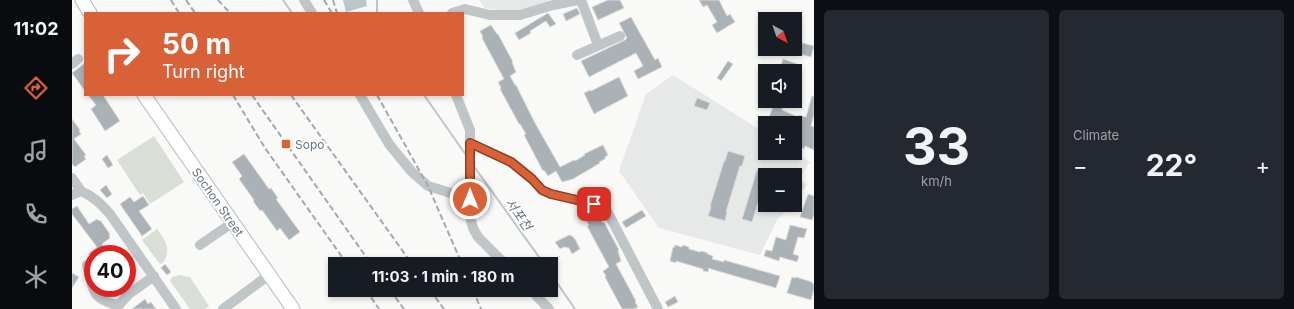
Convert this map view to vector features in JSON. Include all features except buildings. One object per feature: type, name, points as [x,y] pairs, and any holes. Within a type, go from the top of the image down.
[{"type":"main road","points":[[82,0],[89,12]]},
{"type":"main road","name":"Sochon Street","points":[[145,96],[293,309]]},
{"type":"street","points":[[304,0],[311,12]]},
{"type":"street","points":[[413,0],[419,12]]},
{"type":"street","points":[[455,12],[465,9],[490,14],[520,15],[580,0],[598,45]]},
{"type":"street","points":[[577,55],[620,36]]},
{"type":"street","points":[[361,96],[389,144],[412,172],[428,186],[470,199]]},
{"type":"street","points":[[456,96],[470,130],[470,217],[473,228],[478,237],[498,257]]},
{"type":"street","points":[[470,146],[511,162],[532,179],[542,190],[551,194],[594,204],[606,209],[658,309]]},
{"type":"street","points":[[72,178],[77,193],[88,194],[99,202],[110,214],[176,309]]},
{"type":"street","points":[[200,245],[232,223]]},
{"type":"street","points":[[223,309],[269,275]]},
{"type":"street","points":[[98,297],[106,303],[116,307],[129,294],[154,276]]},
{"type":"street","points":[[538,297],[549,309]]},
{"type":"shaded area","points":[[343,0],[366,0],[367,6],[346,12]]},
{"type":"shaded area","points":[[479,0],[551,0],[520,12],[510,12],[485,8]]},
{"type":"shaded area","points":[[673,75],[758,129],[758,160],[802,160],[802,157],[810,162],[802,175],[802,168],[758,168],[758,212],[786,212],[778,218],[760,255],[659,228],[619,171],[646,94]]},
{"type":"shaded area","points":[[154,136],[184,182],[150,204],[143,193],[140,195],[117,160]]},
{"type":"shaded area","points":[[802,180],[807,185],[802,192]]},
{"type":"shaded area","points":[[157,229],[167,246],[167,255],[162,264],[159,263],[142,240]]},
{"type":"shaded area","points":[[179,275],[190,277],[209,306],[205,309],[190,309],[170,281],[172,277]]},
{"type":"waterway","name":"서포천","points":[[283,0],[291,12]]},
{"type":"waterway","points":[[377,0],[377,12]]},
{"type":"waterway","name":"서포천","points":[[425,96],[466,155]]},
{"type":"waterway","name":"서포천","points":[[473,165],[539,257]]},
{"type":"waterway","name":"서포천","points":[[558,284],[575,309]]},
{"type":"railway","points":[[171,0],[178,12]]},
{"type":"railway","points":[[186,0],[194,12]]},
{"type":"railway","points":[[218,0],[229,12]]},
{"type":"railway","points":[[324,0],[331,12]]},
{"type":"railway","points":[[333,0],[337,12]]},
{"type":"railway","points":[[234,96],[265,148],[342,257]]},
{"type":"railway","points":[[253,96],[366,257]]},
{"type":"railway","points":[[292,96],[407,257]]},
{"type":"railway","points":[[378,96],[428,186],[459,257]]},
{"type":"railway","points":[[371,297],[379,309]]},
{"type":"railway","points":[[395,297],[404,309]]},
{"type":"railway","points":[[435,297],[444,309]]},
{"type":"railway","points":[[476,297],[481,309]]},
{"type":"place","name":"Sopo","points":[[286,144]]},
{"type":"route","points":[[470,199],[470,143],[511,162],[532,179],[542,190],[551,194],[594,204]]}]
